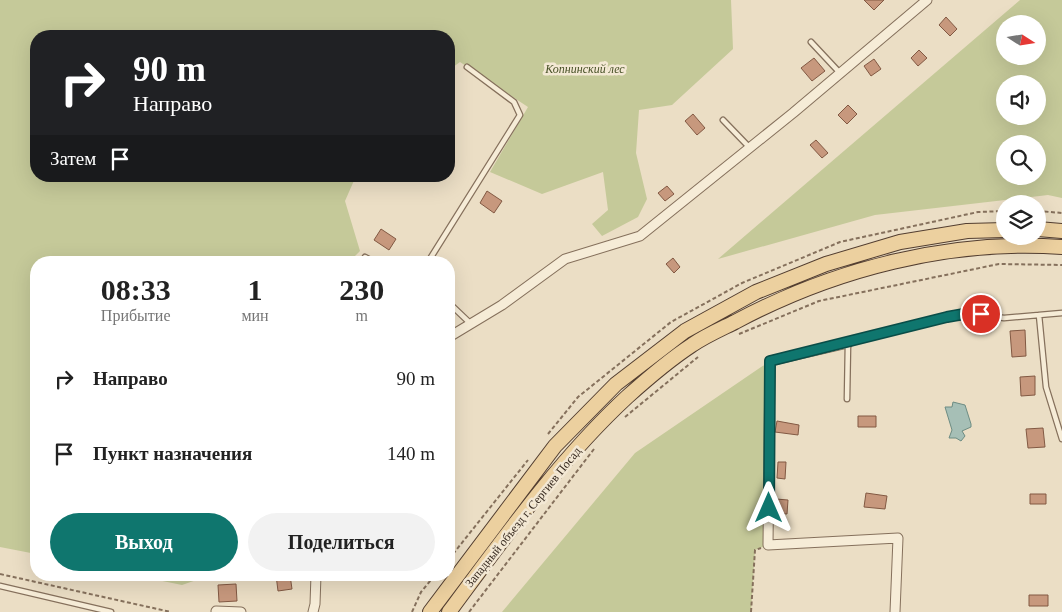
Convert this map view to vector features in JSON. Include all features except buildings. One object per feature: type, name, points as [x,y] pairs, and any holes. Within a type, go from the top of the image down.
[{"type":"main road","name":"Западный объезд г. Сергиев Посад","points":[[455,579],[555,446],[616,384],[685,331],[756,292],[826,264],[900,242],[967,231],[996,230]]},
{"type":"main road","points":[[1046,230],[1062,231]]},
{"type":"main road","name":"Западный объезд г. Сергиев Посад","points":[[449,612],[572,453],[627,397],[692,344],[764,306],[810,288],[905,259],[974,248],[1031,245],[1062,247]]},
{"type":"main road","name":"Западный объезд г. Сергиев Посад","points":[[430,612],[453,581]]},
{"type":"street","points":[[455,333],[502,305],[565,259],[640,236],[750,148],[927,0]]},
{"type":"street","points":[[848,343],[770,361],[768,545],[898,538],[895,612]]},
{"type":"street","points":[[313,612],[316,581]]},
{"type":"street","points":[[216,611],[241,612]]},
{"type":"lane","points":[[811,42],[840,73]]},
{"type":"lane","points":[[432,256],[520,115],[514,102],[467,67]]},
{"type":"lane","points":[[723,120],[750,148]]},
{"type":"lane","points":[[455,309],[470,324]]},
{"type":"lane","points":[[847,398],[848,343],[964,314],[1004,318],[1062,313]]},
{"type":"lane","points":[[1039,315],[1046,387],[1062,439]]},
{"type":"lane","points":[[0,586],[111,612]]},
{"type":"path","points":[[1046,212],[1062,213]]},
{"type":"path","points":[[737,335],[819,301],[999,264],[1062,265]]},
{"type":"path","points":[[621,420],[703,353]]},
{"type":"path","points":[[469,612],[595,448]]},
{"type":"path","points":[[751,612],[755,550],[768,545]]},
{"type":"path","points":[[0,574],[30,581]]},
{"type":"path","points":[[32,581],[171,612]]},
{"type":"path","points":[[412,612],[421,592],[430,581]]},
{"type":"green space","name":"Копнинский лес","points":[[0,0],[731,0],[733,49],[672,105],[639,110],[636,153],[647,199],[638,217],[602,236],[592,224],[608,210],[603,172],[542,194],[490,172],[528,107],[460,62],[455,66],[455,30],[30,30],[30,182],[353,182],[345,201],[360,251],[355,256],[30,256],[30,553],[0,547]]},
{"type":"green space","points":[[1020,0],[1062,0],[1062,198],[1048,195],[996,195],[996,201],[875,215],[718,259],[996,21],[996,65],[1046,65],[1046,15],[1003,15]]},
{"type":"green space","points":[[770,361],[768,545],[755,550],[751,612],[502,612],[635,453]]},
{"type":"green space","points":[[162,581],[194,581],[182,585]]},
{"type":"water","points":[[953,402],[965,405],[971,424],[971,427],[962,431],[965,436],[961,441],[956,438],[949,438],[952,430],[945,407],[952,407]]},
{"type":"route","points":[[769,508],[770,361],[947,317],[981,314]]}]
